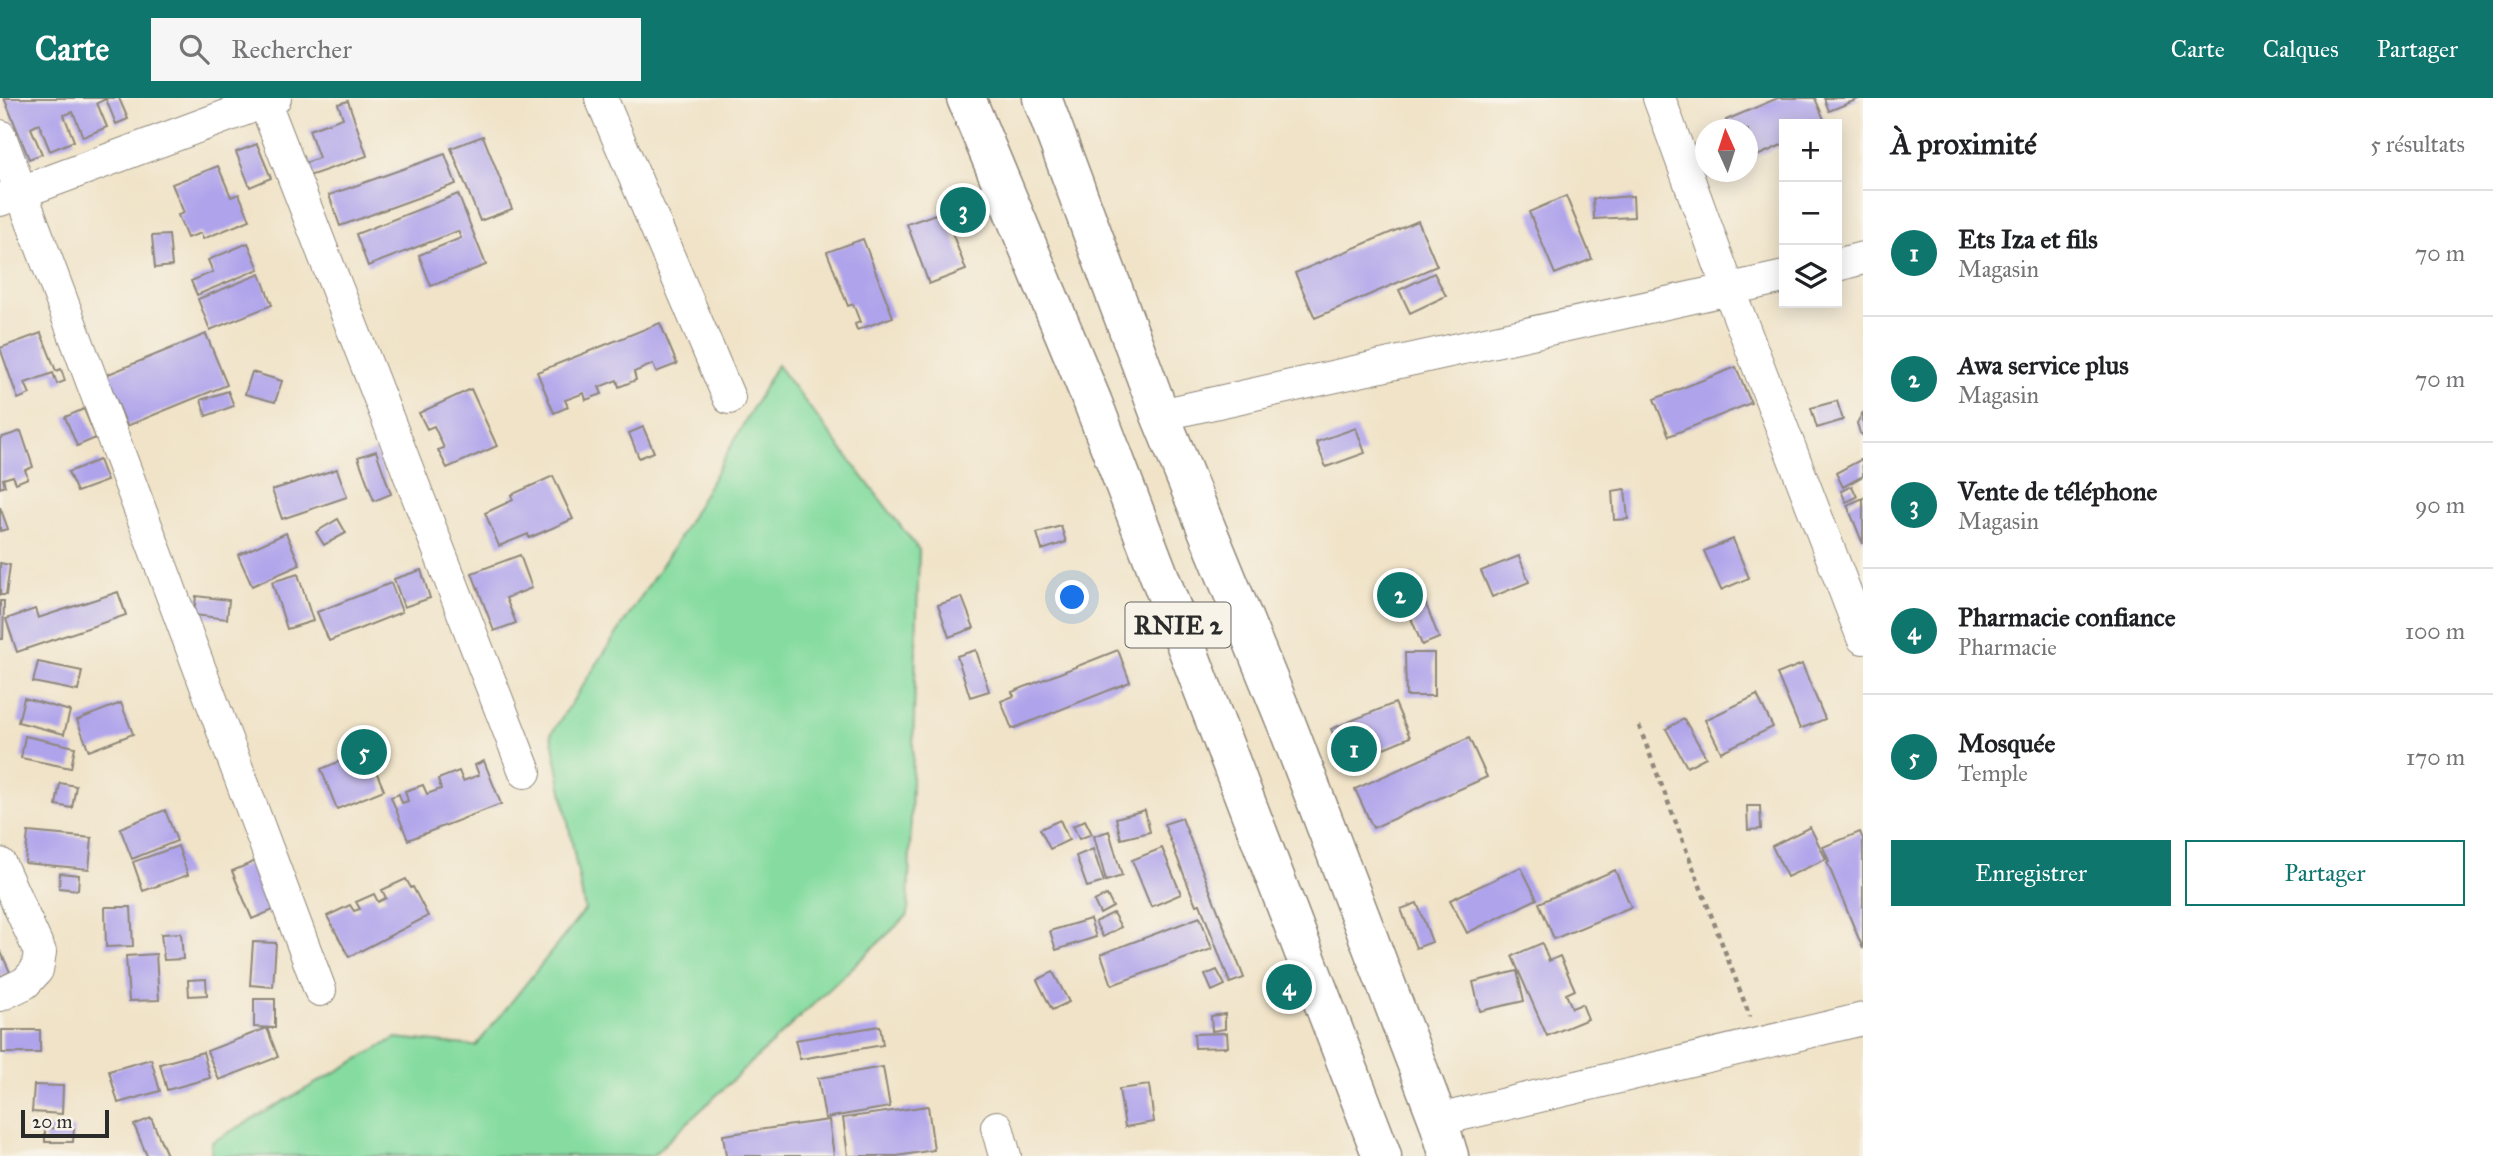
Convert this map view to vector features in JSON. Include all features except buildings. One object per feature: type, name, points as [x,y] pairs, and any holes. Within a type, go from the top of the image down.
[{"type":"main road","name":"RNIE 2","points":[[966,98],[1093,403],[1382,1156]]},
{"type":"main road","name":"RNIE 2","points":[[1042,98],[1160,415],[1287,725],[1450,1156]]},
{"type":"street","points":[[601,98],[729,398]]},
{"type":"street","points":[[1659,98],[1729,290],[1863,638]]},
{"type":"street","points":[[11,195],[268,99],[525,772]]},
{"type":"street","points":[[0,136],[11,195],[320,990]]},
{"type":"street","points":[[1842,264],[1863,258]]},
{"type":"street","points":[[1160,415],[1779,278]]},
{"type":"street","points":[[0,864],[40,951],[37,970],[24,983],[0,995]]},
{"type":"street","points":[[1438,1120],[1863,1020]]},
{"type":"path","points":[[1639,726],[1760,1044]]},
{"type":"green space","points":[[777,365],[919,550],[908,915],[652,1156],[211,1156],[212,1142],[396,1038],[476,1046],[585,910],[551,734],[675,545]]},
{"type":"place","name":"Vente de téléphone","points":[[963,210]]},
{"type":"place","name":"Awa service plus","points":[[1400,595]]},
{"type":"place","name":"Ets Iza et fils","points":[[1354,749]]},
{"type":"place","name":"Mosquée","points":[[364,752]]},
{"type":"place","name":"Pharmacie confiance","points":[[1289,987]]}]
